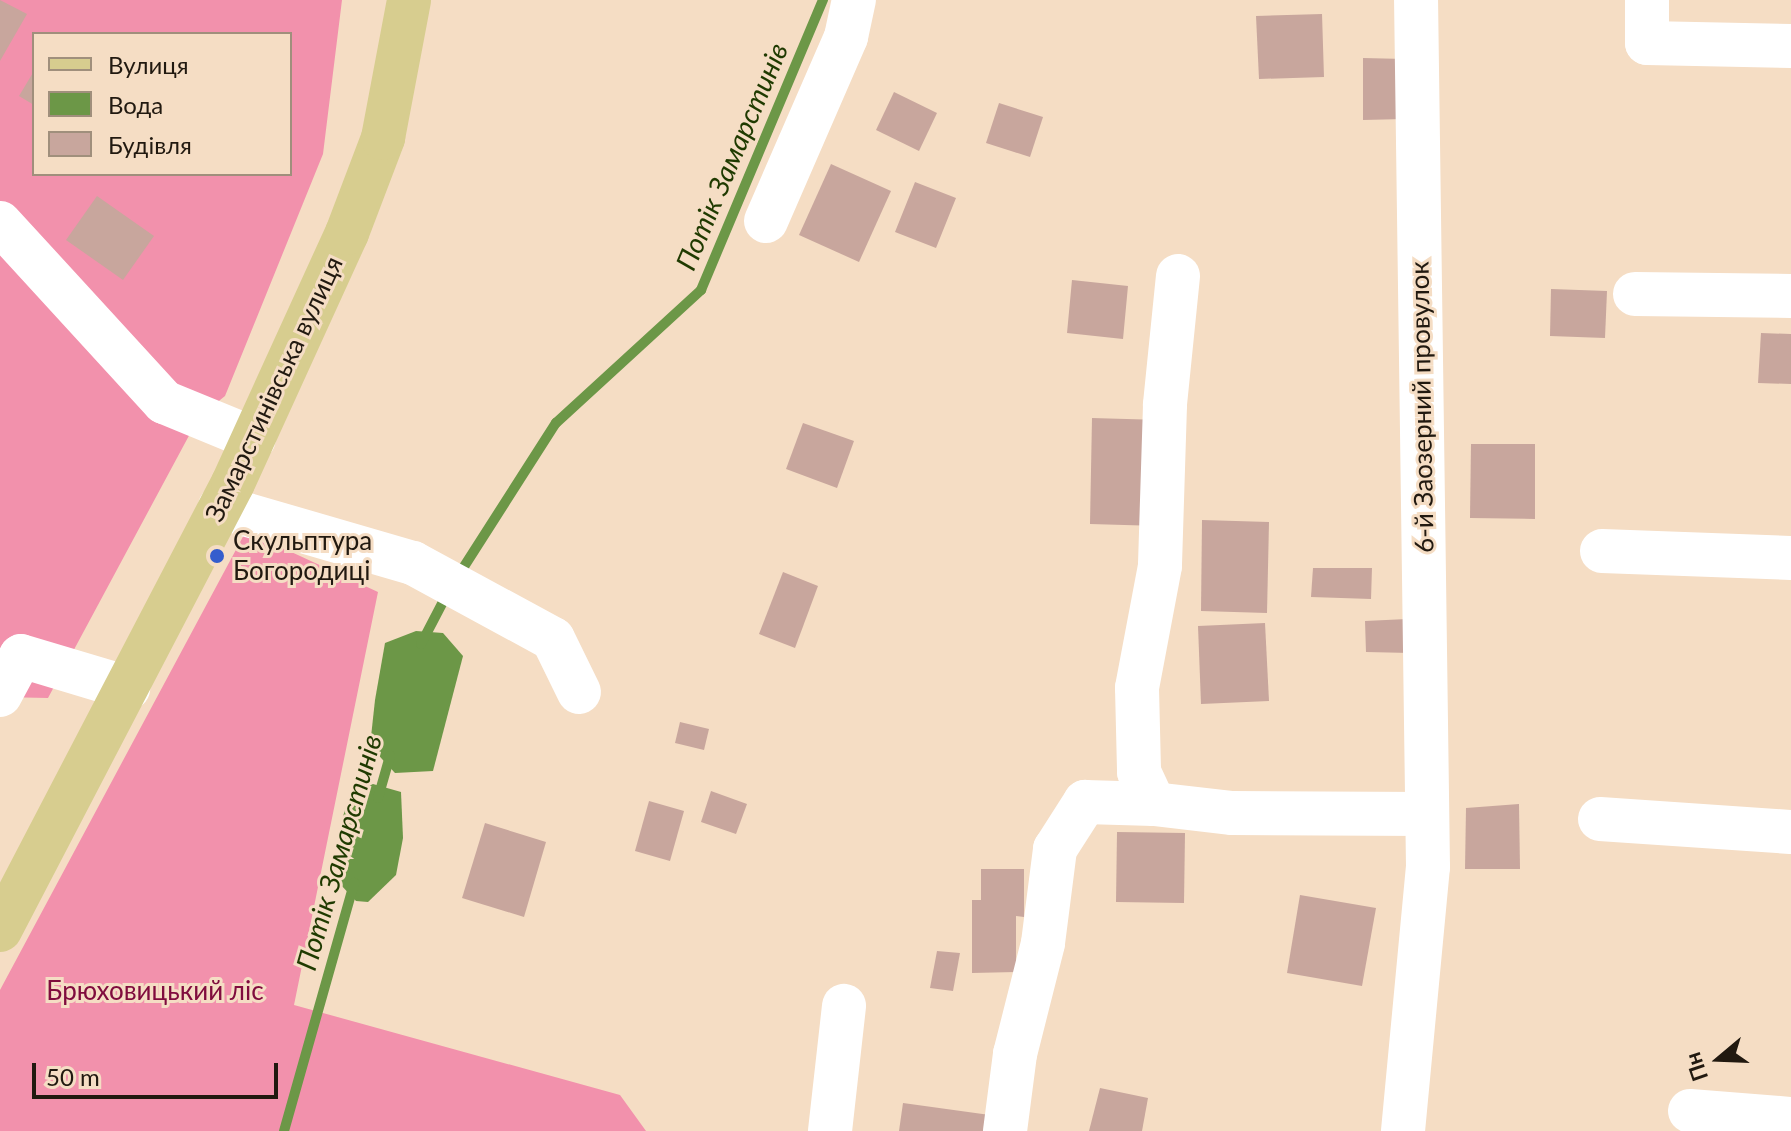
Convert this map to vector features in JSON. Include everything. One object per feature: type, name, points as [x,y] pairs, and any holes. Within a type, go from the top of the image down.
[{"type":"main road","name":"Замарстинівська вулиця","points":[[0,930],[128,688],[254,439],[347,233],[383,138],[409,0]]},
{"type":"street","points":[[766,221],[846,37],[854,0]]},
{"type":"street","name":"6-й Заозерний провулок","points":[[1403,1131],[1428,867],[1416,0]]},
{"type":"street","points":[[1647,0],[1647,43],[1791,46]]},
{"type":"street","points":[[0,223],[164,402],[254,439]]},
{"type":"street","points":[[1154,804],[1139,772],[1137,688],[1160,566],[1165,405],[1178,276]]},
{"type":"street","points":[[1635,294],[1791,296]]},
{"type":"street","points":[[220,507],[413,563],[553,639],[579,692]]},
{"type":"street","points":[[1602,551],[1791,558]]},
{"type":"street","points":[[0,695],[21,656],[128,688]]},
{"type":"street","points":[[1005,1131],[1015,1054],[1043,943],[1055,849],[1085,802],[1154,804],[1232,813],[1427,814]]},
{"type":"street","points":[[1600,819],[1791,832]]},
{"type":"street","points":[[830,1131],[844,1006]]},
{"type":"street","points":[[1690,1111],[1791,1119]]},
{"type":"green space","points":[[0,0],[342,0],[323,154],[225,396],[199,417],[48,698],[0,697]]},
{"type":"green space","name":"Брюховицький ліс","points":[[246,531],[378,592],[294,1005],[620,1095],[646,1131],[0,1131],[0,990]]},
{"type":"water","points":[[416,631],[443,633],[463,656],[433,771],[395,773],[370,746],[375,700],[385,643]]},
{"type":"water","points":[[373,784],[401,792],[403,838],[396,875],[368,902],[356,901],[339,883],[339,830],[350,793]]},
{"type":"building","points":[[0,0],[27,14],[0,61]]},
{"type":"building","points":[[1322,14],[1324,77],[1259,79],[1256,16]]},
{"type":"building","points":[[1363,58],[1405,59],[1405,119],[1363,120]]},
{"type":"building","points":[[32,74],[32,104],[19,96]]},
{"type":"building","points":[[894,92],[937,113],[919,151],[876,130]]},
{"type":"building","points":[[999,103],[1043,117],[1030,157],[986,143]]},
{"type":"building","points":[[831,164],[891,191],[859,262],[799,235]]},
{"type":"building","points":[[915,182],[956,198],[936,248],[895,232]]},
{"type":"building","points":[[97,196],[154,236],[123,280],[66,240]]},
{"type":"building","points":[[1072,280],[1128,286],[1123,339],[1067,333]]},
{"type":"building","points":[[1551,289],[1607,291],[1605,338],[1550,336]]},
{"type":"building","points":[[1761,333],[1791,334],[1791,384],[1758,383]]},
{"type":"building","points":[[1092,418],[1161,420],[1159,526],[1090,524]]},
{"type":"building","points":[[803,423],[854,441],[837,488],[786,469]]},
{"type":"building","points":[[1471,444],[1535,444],[1535,519],[1470,518]]},
{"type":"building","points":[[1202,520],[1269,522],[1267,613],[1201,611]]},
{"type":"building","points":[[1313,568],[1372,568],[1371,599],[1311,597]]},
{"type":"building","points":[[783,572],[818,586],[795,648],[759,634]]},
{"type":"building","points":[[1407,619],[1411,653],[1366,652],[1365,621]]},
{"type":"building","points":[[1265,623],[1269,701],[1201,704],[1198,626]]},
{"type":"building","points":[[680,722],[709,729],[704,750],[675,743]]},
{"type":"building","points":[[711,791],[747,804],[736,834],[701,822]]},
{"type":"building","points":[[649,801],[684,811],[670,861],[635,851]]},
{"type":"building","points":[[1519,804],[1520,869],[1465,869],[1466,808]]},
{"type":"building","points":[[485,823],[546,842],[524,917],[462,898]]},
{"type":"building","points":[[1117,832],[1185,833],[1184,903],[1116,902]]},
{"type":"building","points":[[981,869],[1024,869],[1024,917],[1016,916],[1016,972],[972,973],[972,900],[981,900]]},
{"type":"building","points":[[1300,895],[1376,908],[1362,986],[1287,973]]},
{"type":"building","points":[[937,951],[960,953],[953,991],[930,988]]},
{"type":"building","points":[[1100,1088],[1148,1098],[1142,1131],[1089,1131]]},
{"type":"building","points":[[903,1103],[997,1116],[995,1131],[899,1131]]},
{"type":"waterway","name":"Потік Замарстинів","points":[[458,576],[556,423],[701,290],[823,0]]},
{"type":"waterway","name":"Потік Замарстинів","points":[[421,644],[447,594]]},
{"type":"waterway","name":"Потік Замарстинів","points":[[378,798],[390,756]]},
{"type":"waterway","name":"Потік Замарстинів","points":[[284,1131],[354,883]]},
{"type":"place","name":"Скульптура Богородиці","points":[[217,556]]}]
